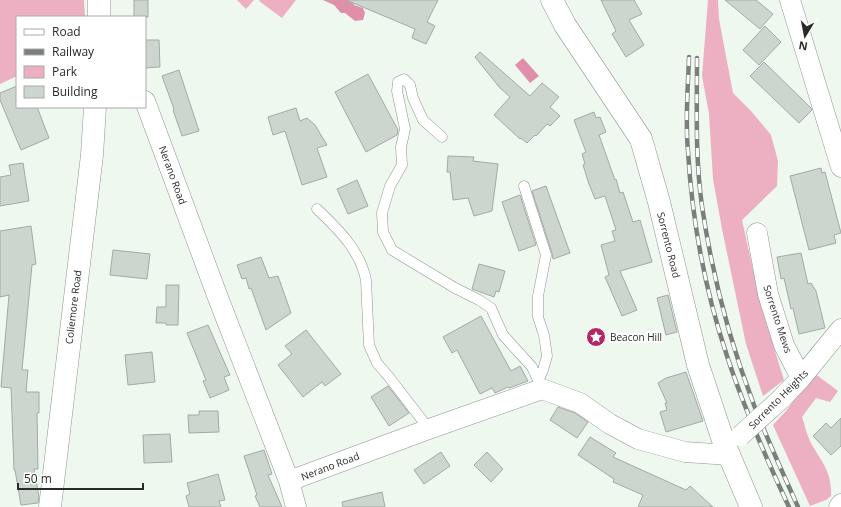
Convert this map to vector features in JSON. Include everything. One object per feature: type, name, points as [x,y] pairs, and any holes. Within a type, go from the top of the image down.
[{"type":"main road","points":[[99,0],[99,16]]},
{"type":"main road","name":"Sorrento Road","points":[[552,0],[564,25],[641,139],[659,202],[698,365],[731,444],[752,507]]},
{"type":"main road","name":"Coliemore Road","points":[[50,507],[92,155],[95,108]]},
{"type":"street","points":[[790,0],[841,167]]},
{"type":"street","name":"Nerano Road","points":[[146,104],[217,295],[289,482],[540,385]]},
{"type":"street","name":"Sorrento Mews","points":[[757,233],[768,294],[784,345],[801,378]]},
{"type":"street","name":"Sorrento Heights","points":[[731,444],[781,399],[801,378],[841,329]]},
{"type":"street","points":[[540,385],[580,403],[610,424],[638,439],[685,452],[731,444]]},
{"type":"street","points":[[289,482],[296,507]]},
{"type":"lane","points":[[442,137],[423,120],[413,98],[410,85],[404,79],[398,82],[396,91],[405,129],[401,147],[402,165],[390,186],[382,214],[383,232],[392,250],[491,308],[503,336],[532,367],[540,385]]},
{"type":"lane","points":[[524,186],[546,255],[538,296],[538,317],[544,335],[547,356],[540,385]]},
{"type":"lane","points":[[317,209],[341,232],[360,260],[364,270],[369,345],[377,363],[394,382],[429,429]]},
{"type":"green space","points":[[0,0],[84,0],[85,16],[16,16],[16,76],[0,84]]},
{"type":"green space","points":[[237,0],[254,0],[246,9]]},
{"type":"green space","points":[[296,0],[282,18],[259,1]]},
{"type":"green space","points":[[708,0],[718,0],[719,19],[733,93],[751,111],[771,135],[778,161],[777,186],[742,220],[761,306],[784,380],[763,396],[746,344],[713,179],[709,114],[702,76]]},
{"type":"green space","points":[[814,373],[838,391],[830,402],[816,398],[802,417],[807,435],[828,473],[831,487],[831,496],[826,500],[810,506],[773,425],[786,411]]},
{"type":"shaded area","points":[[323,0],[352,0],[354,5],[363,8],[365,13],[363,20],[355,21],[345,13],[341,13],[334,5]]},
{"type":"shaded area","points":[[523,58],[539,76],[530,83],[515,65]]},
{"type":"building","points":[[134,0],[148,0],[148,17],[134,16]]},
{"type":"building","points":[[346,0],[438,0],[427,22],[435,26],[426,44],[412,38],[415,29]]},
{"type":"building","points":[[601,0],[634,0],[642,14],[629,20],[644,45],[626,57],[612,34],[616,31]]},
{"type":"building","points":[[725,0],[756,0],[773,14],[760,29]]},
{"type":"building","points":[[765,26],[781,42],[759,65],[743,50]]},
{"type":"building","points":[[146,40],[159,40],[160,67],[146,68]]},
{"type":"building","points":[[480,52],[530,96],[542,83],[559,97],[550,107],[560,116],[550,126],[547,124],[527,143],[521,138],[520,139],[494,115],[510,97],[500,88],[475,57]]},
{"type":"building","points":[[764,62],[811,108],[812,110],[799,123],[750,76]]},
{"type":"building","points":[[179,70],[199,131],[182,136],[162,76]]},
{"type":"building","points":[[368,74],[398,130],[397,135],[366,152],[335,92]]},
{"type":"building","points":[[16,86],[16,108],[37,108],[49,138],[21,150],[0,100],[0,93]]},
{"type":"building","points":[[296,108],[300,121],[307,118],[315,125],[327,145],[317,148],[327,177],[302,185],[285,131],[273,135],[268,117]]},
{"type":"building","points":[[594,112],[596,118],[600,117],[606,132],[599,135],[620,193],[623,192],[633,222],[640,220],[652,262],[620,271],[637,310],[622,316],[605,277],[609,275],[601,245],[615,241],[612,231],[616,230],[605,196],[595,199],[589,184],[583,165],[585,164],[582,154],[586,152],[574,120]]},
{"type":"building","points":[[448,156],[474,157],[473,161],[498,164],[492,211],[474,216],[468,198],[453,200],[450,172],[447,172]]},
{"type":"building","points":[[23,163],[29,201],[0,206],[0,177],[11,175],[9,165]]},
{"type":"building","points":[[821,168],[822,173],[825,172],[841,233],[834,235],[836,243],[809,250],[790,176]]},
{"type":"building","points":[[357,180],[368,206],[348,214],[337,189]]},
{"type":"building","points":[[546,186],[570,253],[553,259],[532,191]]},
{"type":"building","points":[[520,195],[536,245],[519,251],[502,202]]},
{"type":"building","points":[[31,226],[36,264],[32,265],[22,370],[28,370],[26,392],[39,392],[39,413],[37,413],[38,469],[34,469],[39,497],[38,503],[21,505],[14,470],[11,388],[1,387],[9,295],[0,297],[0,231]]},
{"type":"building","points":[[113,250],[150,254],[147,279],[110,275]]},
{"type":"building","points":[[801,253],[808,284],[811,283],[816,291],[825,328],[799,334],[793,308],[791,309],[784,278],[781,279],[777,257]]},
{"type":"building","points":[[261,257],[269,278],[278,276],[291,313],[266,330],[251,288],[249,289],[246,278],[242,279],[237,265]]},
{"type":"building","points":[[479,264],[505,271],[499,292],[496,291],[494,297],[472,289]]},
{"type":"building","points":[[166,285],[179,285],[178,325],[156,323],[157,307],[166,307]]},
{"type":"building","points":[[668,295],[677,332],[666,335],[657,298]]},
{"type":"building","points":[[481,316],[511,371],[520,366],[528,381],[495,393],[492,388],[480,394],[457,350],[452,353],[443,337]]},
{"type":"building","points":[[208,325],[230,375],[224,377],[229,390],[210,398],[203,381],[206,380],[187,333]]},
{"type":"building","points":[[306,330],[341,374],[325,386],[322,382],[303,397],[278,365],[292,354],[285,346]]},
{"type":"building","points":[[152,352],[155,382],[128,385],[125,355]]},
{"type":"building","points":[[686,372],[703,421],[666,432],[660,412],[667,410],[665,403],[667,403],[658,383],[666,378]]},
{"type":"building","points":[[388,386],[409,413],[389,426],[371,397]]},
{"type":"building","points":[[558,407],[575,413],[588,422],[577,438],[550,420]]},
{"type":"building","points":[[199,411],[218,411],[219,432],[189,433],[188,415],[199,415]]},
{"type":"building","points":[[841,418],[841,446],[831,455],[813,436],[826,423],[831,428]]},
{"type":"building","points":[[170,434],[172,462],[144,463],[143,435]]},
{"type":"building","points":[[590,437],[616,453],[613,457],[686,490],[690,486],[713,507],[638,507],[643,495],[613,482],[614,479],[578,455]]},
{"type":"building","points":[[264,450],[272,474],[268,475],[282,507],[260,507],[255,496],[257,495],[244,456]]},
{"type":"building","points":[[441,452],[450,466],[424,484],[414,470]]},
{"type":"building","points":[[487,452],[503,469],[491,482],[474,465]]},
{"type":"building","points":[[218,474],[225,500],[219,501],[221,507],[189,507],[186,496],[190,494],[187,483]]},
{"type":"building","points":[[382,492],[385,507],[343,507],[342,502]]},
{"type":"railway","points":[[689,57],[687,139],[696,229],[706,280],[719,331],[741,395],[789,507]]},
{"type":"railway","points":[[697,58],[698,169],[702,206],[716,282],[729,331],[745,381],[764,430],[798,507]]},
{"type":"place","name":"Beacon Hill","points":[[596,337]]}]
